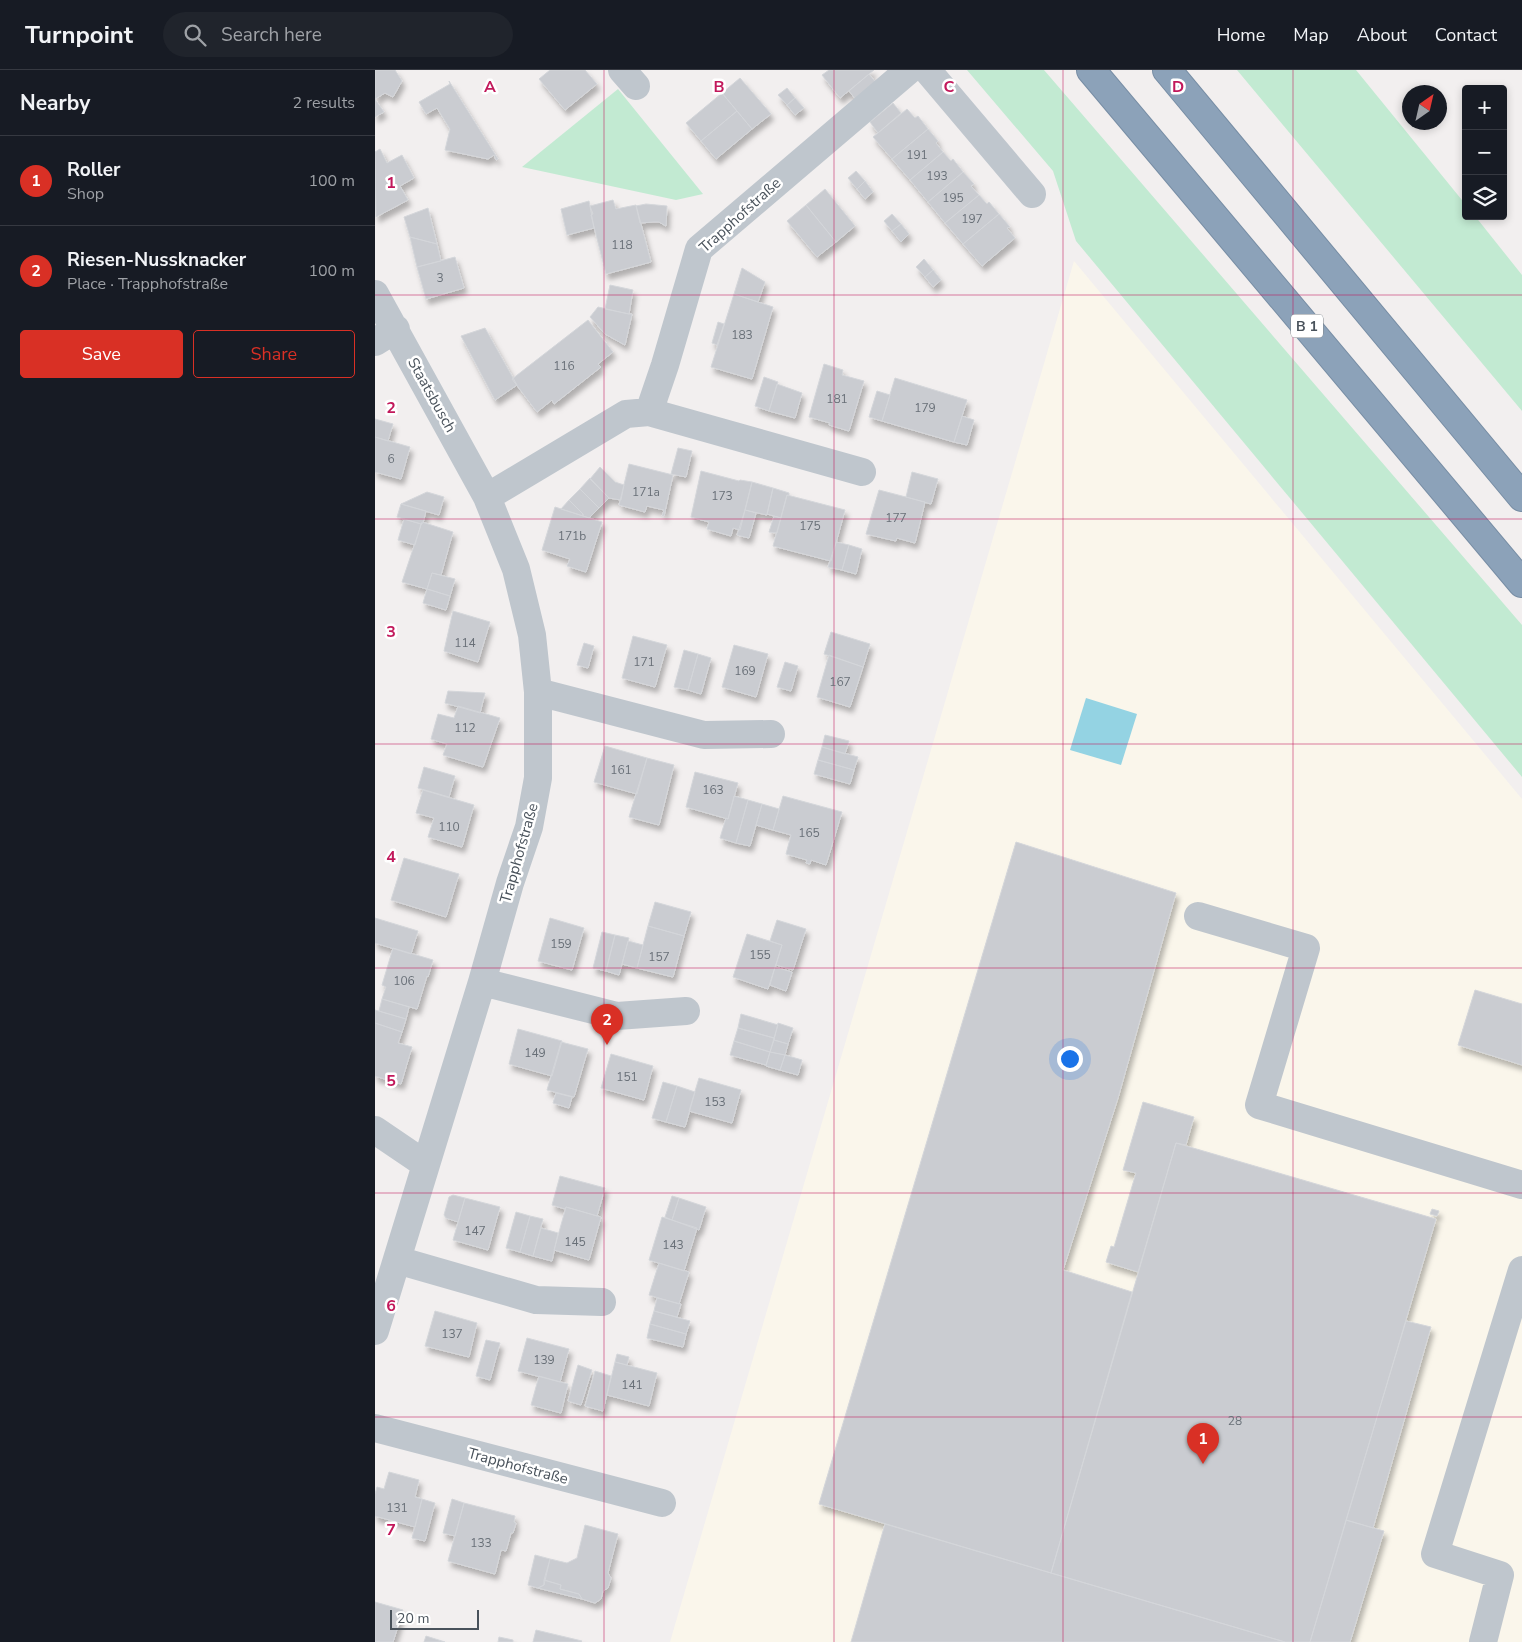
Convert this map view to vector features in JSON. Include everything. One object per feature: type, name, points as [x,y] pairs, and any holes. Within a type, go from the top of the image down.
[{"type":"highway","name":"B 1","points":[[1091,70],[1522,583]]},
{"type":"highway","points":[[1167,70],[1522,497]]},
{"type":"street","name":"Trapphofstraße","points":[[649,412],[665,365],[699,249],[909,70]]},
{"type":"street","points":[[927,70],[1032,194]]},
{"type":"street","name":"Staatsbusch","points":[[375,294],[385,336],[487,497]]},
{"type":"street","points":[[487,497],[626,414],[649,412],[862,472]]},
{"type":"street","name":"Trapphofstraße","points":[[375,1331],[482,982],[510,883],[529,827],[538,778],[538,692],[532,635],[516,569],[487,497]]},
{"type":"street","points":[[538,692],[704,735],[771,734]]},
{"type":"street","points":[[1199,916],[1306,948],[1259,1105],[1522,1185]]},
{"type":"street","points":[[482,982],[617,1016],[686,1011]]},
{"type":"street","points":[[375,1130],[425,1164]]},
{"type":"street","points":[[397,1260],[536,1300],[601,1302]]},
{"type":"street","points":[[1483,1642],[1500,1575],[1435,1554],[1522,1270]]},
{"type":"street","name":"Trapphofstraße","points":[[375,1428],[662,1504]]},
{"type":"shaded area","points":[[1074,261],[1522,799],[1522,1642],[670,1642]]},
{"type":"green space","points":[[967,70],[1044,70],[1522,625],[1522,777],[1076,241],[1053,171]]},
{"type":"green space","points":[[1237,70],[1356,70],[1402,126],[1402,130],[1405,130],[1462,200],[1462,220],[1478,220],[1522,275],[1522,411]]},
{"type":"green space","points":[[618,89],[703,194],[676,200],[522,167]]},
{"type":"water","points":[[1086,698],[1137,714],[1121,765],[1070,750]]},
{"type":"building","points":[[375,70],[395,70],[402,81],[393,97],[385,93],[375,99]]},
{"type":"building","points":[[550,70],[585,70],[597,84],[565,110],[539,79]]},
{"type":"building","points":[[829,70],[874,70],[840,98],[822,75]]},
{"type":"building","points":[[869,74],[877,84],[857,101],[849,91]]},
{"type":"building","points":[[740,78],[771,114],[752,129],[722,93]]},
{"type":"building","points":[[449,81],[498,159],[496,160],[494,155],[488,159],[445,150],[450,129],[437,108],[426,114],[419,102],[450,84]]},
{"type":"building","points":[[787,88],[795,98],[787,105],[778,95]]},
{"type":"building","points":[[722,93],[737,111],[701,141],[686,123]]},
{"type":"building","points":[[795,98],[804,108],[795,115],[787,105]]},
{"type":"building","points":[[375,99],[384,112],[375,117]]},
{"type":"building","points":[[893,103],[901,113],[878,133],[870,122]]},
{"type":"building","points":[[907,109],[915,118],[918,116],[928,129],[892,159],[873,137]]},
{"type":"building","points":[[737,111],[752,129],[716,159],[701,141]]},
{"type":"building","points":[[928,129],[938,141],[936,143],[943,152],[910,180],[892,159]]},
{"type":"building","points":[[380,149],[387,163],[402,155],[414,178],[400,186],[408,200],[376,217],[375,152]]},
{"type":"building","points":[[943,152],[951,161],[953,159],[963,172],[928,202],[910,180]]},
{"type":"building","points":[[856,171],[865,181],[857,189],[848,178]]},
{"type":"building","points":[[963,172],[974,184],[971,186],[979,195],[945,223],[928,202]]},
{"type":"building","points":[[865,181],[873,192],[865,199],[857,189]]},
{"type":"building","points":[[825,189],[855,226],[836,242],[806,205]]},
{"type":"building","points":[[979,195],[987,204],[989,202],[999,214],[963,244],[945,223]]},
{"type":"building","points":[[613,200],[616,209],[636,205],[651,262],[606,274],[590,206]]},
{"type":"building","points":[[589,201],[594,228],[567,235],[561,209]]},
{"type":"building","points":[[646,204],[667,206],[666,226],[659,222],[640,223],[636,206]]},
{"type":"building","points":[[806,205],[836,242],[817,257],[787,221]]},
{"type":"building","points":[[428,208],[437,244],[410,237],[404,217]]},
{"type":"building","points":[[892,214],[901,224],[892,231],[884,221]]},
{"type":"building","points":[[999,214],[1010,227],[1007,228],[1015,238],[982,266],[963,244]]},
{"type":"building","points":[[901,224],[909,234],[901,242],[892,231]]},
{"type":"building","points":[[410,237],[437,244],[441,261],[417,267]]},
{"type":"building","points":[[455,257],[464,288],[426,299],[417,267]]},
{"type":"building","points":[[924,259],[933,270],[925,277],[916,267]]},
{"type":"building","points":[[742,268],[765,282],[758,302],[734,294]]},
{"type":"building","points":[[933,270],[941,280],[933,287],[925,277]]},
{"type":"building","points":[[610,285],[633,290],[629,314],[605,309]]},
{"type":"building","points":[[734,294],[773,307],[752,379],[711,367]]},
{"type":"building","points":[[598,307],[632,314],[625,345],[605,334],[590,317]]},
{"type":"building","points":[[588,320],[613,352],[598,364],[601,367],[554,404],[552,400],[537,412],[512,379]]},
{"type":"building","points":[[718,322],[724,324],[717,345],[712,343]]},
{"type":"building","points":[[485,328],[517,385],[495,400],[461,336]]},
{"type":"building","points":[[824,364],[843,370],[842,375],[864,381],[849,431],[809,417]]},
{"type":"building","points":[[764,377],[778,382],[769,411],[755,406]]},
{"type":"building","points":[[895,378],[967,400],[954,442],[882,421]]},
{"type":"building","points":[[777,384],[802,393],[795,418],[769,411]]},
{"type":"building","points":[[877,391],[890,395],[882,421],[869,417]]},
{"type":"building","points":[[962,416],[974,420],[967,445],[954,442]]},
{"type":"building","points":[[375,419],[393,424],[388,441],[375,437]]},
{"type":"building","points":[[375,437],[410,447],[401,479],[375,472]]},
{"type":"building","points":[[678,448],[692,451],[686,477],[671,474]]},
{"type":"building","points":[[629,464],[673,475],[664,516],[662,516],[664,510],[647,506],[645,512],[619,505]]},
{"type":"building","points":[[600,467],[615,482],[624,485],[621,500],[609,498],[590,479]]},
{"type":"building","points":[[701,471],[739,481],[752,482],[740,530],[733,528],[731,536],[707,529],[709,522],[691,517]]},
{"type":"building","points":[[912,472],[938,479],[931,504],[906,497]]},
{"type":"building","points":[[590,478],[609,498],[599,508],[580,489]]},
{"type":"building","points":[[752,482],[773,488],[767,515],[745,510]]},
{"type":"building","points":[[773,488],[789,493],[781,518],[767,514]]},
{"type":"building","points":[[580,489],[599,508],[589,518],[583,516],[569,500]]},
{"type":"building","points":[[879,490],[925,502],[915,543],[897,538],[896,541],[866,534]]},
{"type":"building","points":[[427,492],[444,497],[439,515],[401,504]]},
{"type":"building","points":[[787,495],[845,510],[831,561],[773,546]]},
{"type":"building","points":[[569,500],[583,514],[583,516],[561,509]]},
{"type":"building","points":[[401,504],[426,511],[423,523],[397,517]]},
{"type":"building","points":[[555,507],[602,522],[586,572],[567,566],[570,559],[542,550]]},
{"type":"building","points":[[745,510],[756,513],[749,538],[737,535]]},
{"type":"building","points":[[774,516],[781,518],[777,533],[769,532]]},
{"type":"building","points":[[404,519],[421,524],[415,545],[398,540]]},
{"type":"building","points":[[422,522],[453,532],[441,575],[432,573],[427,589],[402,582]]},
{"type":"building","points":[[836,542],[849,545],[842,570],[828,567]]},
{"type":"building","points":[[849,545],[862,549],[856,574],[842,570]]},
{"type":"building","points":[[432,573],[455,579],[450,596],[427,589]]},
{"type":"building","points":[[427,589],[450,596],[446,610],[423,603]]},
{"type":"building","points":[[453,611],[490,622],[478,662],[444,651]]},
{"type":"building","points":[[831,632],[870,644],[863,667],[824,654]]},
{"type":"building","points":[[633,636],[667,645],[655,687],[622,678]]},
{"type":"building","points":[[584,643],[594,646],[588,668],[577,665]]},
{"type":"building","points":[[734,645],[768,654],[756,697],[722,687]]},
{"type":"building","points":[[684,650],[698,654],[688,690],[674,687]]},
{"type":"building","points":[[698,654],[711,658],[701,694],[688,690]]},
{"type":"building","points":[[829,655],[863,667],[850,707],[817,697]]},
{"type":"building","points":[[785,662],[798,666],[791,691],[777,687]]},
{"type":"building","points":[[448,691],[485,693],[480,713],[445,703]]},
{"type":"building","points":[[458,706],[500,718],[483,767],[443,755],[447,744],[431,739],[438,714],[454,718]]},
{"type":"building","points":[[825,735],[849,741],[845,754],[822,747]]},
{"type":"building","points":[[605,746],[647,758],[637,794],[594,782]]},
{"type":"building","points":[[822,747],[858,757],[854,770],[818,760]]},
{"type":"building","points":[[647,758],[674,765],[659,825],[629,817]]},
{"type":"building","points":[[818,760],[854,770],[850,784],[814,774]]},
{"type":"building","points":[[424,767],[455,776],[449,797],[418,788]]},
{"type":"building","points":[[695,772],[738,783],[728,819],[686,807]]},
{"type":"building","points":[[423,790],[474,805],[462,847],[428,837],[434,818],[416,813]]},
{"type":"building","points":[[734,796],[748,800],[736,843],[720,838],[726,818],[728,819]]},
{"type":"building","points":[[783,796],[842,812],[826,865],[811,860],[810,864],[806,863],[807,860],[786,854],[791,835],[773,830]]},
{"type":"building","points":[[748,800],[762,804],[750,846],[736,843]]},
{"type":"building","points":[[762,804],[779,809],[773,830],[756,825]]},
{"type":"building","points":[[1016,842],[1176,893],[1118,1098],[1063,1270],[1132,1292],[1051,1573],[819,1504]]},
{"type":"building","points":[[404,858],[459,874],[446,917],[391,900]]},
{"type":"building","points":[[655,902],[691,912],[684,936],[648,926]]},
{"type":"building","points":[[375,918],[418,931],[411,954],[375,943]]},
{"type":"building","points":[[550,918],[584,928],[572,970],[538,961]]},
{"type":"building","points":[[777,920],[806,929],[793,970],[776,965],[782,945],[770,941]]},
{"type":"building","points":[[648,926],[684,936],[673,977],[637,968]]},
{"type":"building","points":[[602,932],[615,935],[606,971],[593,968]]},
{"type":"building","points":[[747,934],[782,945],[768,989],[733,977]]},
{"type":"building","points":[[615,935],[629,938],[619,975],[606,971]]},
{"type":"building","points":[[628,941],[643,945],[637,968],[622,964]]},
{"type":"building","points":[[393,948],[433,960],[417,1009],[382,999],[386,987],[382,985]]},
{"type":"building","points":[[775,967],[792,972],[786,991],[770,985]]},
{"type":"building","points":[[1475,990],[1522,1004],[1522,1065],[1458,1045]]},
{"type":"building","points":[[382,999],[409,1007],[406,1019],[379,1011]]},
{"type":"building","points":[[375,1010],[406,1019],[402,1032],[375,1023]]},
{"type":"building","points":[[741,1014],[778,1025],[774,1038],[738,1028]]},
{"type":"building","points":[[375,1023],[402,1032],[398,1043],[412,1047],[401,1084],[375,1076]]},
{"type":"building","points":[[778,1023],[793,1028],[788,1044],[774,1040]]},
{"type":"building","points":[[738,1028],[774,1038],[770,1052],[734,1041]]},
{"type":"building","points":[[518,1029],[562,1041],[552,1076],[509,1064]]},
{"type":"building","points":[[774,1040],[788,1044],[785,1055],[770,1052]]},
{"type":"building","points":[[734,1041],[770,1052],[766,1065],[730,1055]]},
{"type":"building","points":[[561,1042],[588,1049],[574,1097],[547,1090]]},
{"type":"building","points":[[770,1052],[785,1055],[780,1070],[766,1066]]},
{"type":"building","points":[[611,1054],[653,1066],[644,1100],[601,1088]]},
{"type":"building","points":[[785,1055],[802,1060],[798,1075],[780,1070]]},
{"type":"building","points":[[699,1078],[741,1090],[732,1123],[689,1111]]},
{"type":"building","points":[[663,1082],[677,1086],[666,1122],[652,1118]]},
{"type":"building","points":[[677,1086],[695,1092],[685,1127],[666,1122]]},
{"type":"building","points":[[556,1093],[572,1097],[569,1108],[553,1103]]},
{"type":"building","points":[[1143,1102],[1194,1117],[1186,1145],[1176,1143],[1138,1272],[1106,1262],[1111,1246],[1114,1247],[1136,1173],[1123,1170]]},
{"type":"building","points":[[1176,1143],[1436,1219],[1310,1642],[1285,1642],[1051,1573]]},
{"type":"building","points":[[560,1176],[605,1188],[597,1216],[552,1205]]},
{"type":"building","points":[[453,1195],[465,1198],[458,1222],[446,1218],[444,1215],[449,1197]]},
{"type":"building","points":[[672,1196],[679,1198],[672,1220],[665,1217]]},
{"type":"building","points":[[465,1198],[500,1207],[488,1250],[453,1240]]},
{"type":"building","points":[[679,1198],[706,1207],[699,1230],[672,1220]]},
{"type":"building","points":[[566,1207],[601,1217],[589,1260],[554,1250]]},
{"type":"building","points":[[1432,1209],[1439,1211],[1437,1216],[1430,1214]]},
{"type":"building","points":[[516,1212],[530,1216],[520,1252],[506,1248]]},
{"type":"building","points":[[530,1216],[543,1219],[533,1256],[520,1252]]},
{"type":"building","points":[[662,1217],[697,1228],[684,1271],[649,1260]]},
{"type":"building","points":[[541,1228],[558,1233],[552,1261],[533,1256]]},
{"type":"building","points":[[659,1263],[689,1272],[679,1304],[649,1295]]},
{"type":"building","points":[[657,1298],[681,1304],[677,1317],[654,1311]]},
{"type":"building","points":[[435,1311],[477,1323],[469,1357],[425,1346]]},
{"type":"building","points":[[654,1311],[690,1321],[686,1334],[650,1324]]},
{"type":"building","points":[[1406,1321],[1431,1327],[1373,1528],[1346,1520]]},
{"type":"building","points":[[650,1324],[686,1334],[683,1347],[647,1338]]},
{"type":"building","points":[[527,1338],[569,1349],[560,1382],[518,1371]]},
{"type":"building","points":[[486,1340],[500,1343],[490,1380],[476,1376]]},
{"type":"building","points":[[617,1354],[629,1357],[627,1365],[615,1362]]},
{"type":"building","points":[[615,1362],[657,1373],[649,1406],[607,1395]]},
{"type":"building","points":[[578,1365],[592,1370],[581,1405],[568,1401]]},
{"type":"building","points":[[595,1371],[611,1376],[603,1411],[585,1406]]},
{"type":"building","points":[[539,1376],[568,1384],[561,1413],[531,1405]]},
{"type":"building","points":[[389,1472],[419,1480],[415,1497],[422,1499],[415,1527],[375,1516],[375,1494],[377,1487],[384,1489]]},
{"type":"building","points":[[422,1499],[435,1503],[425,1541],[412,1538]]},
{"type":"building","points":[[452,1499],[464,1503],[455,1536],[443,1533]]},
{"type":"building","points":[[464,1503],[515,1516],[514,1522],[516,1523],[513,1533],[511,1533],[506,1551],[501,1550],[495,1574],[448,1561]]},
{"type":"building","points":[[1346,1520],[1384,1531],[1350,1642],[1310,1642]]},
{"type":"building","points":[[885,1524],[1051,1573],[1285,1642],[851,1642]]},
{"type":"building","points":[[585,1525],[618,1534],[608,1573],[611,1578],[608,1588],[603,1591],[601,1599],[595,1603],[582,1599],[579,1594],[560,1589],[561,1585],[544,1580],[550,1559],[567,1563],[577,1558]]},
{"type":"building","points":[[535,1555],[550,1559],[544,1585],[538,1588],[528,1585]]},
{"type":"building","points":[[544,1580],[561,1585],[560,1589],[579,1594],[582,1599],[538,1588],[544,1585]]},
{"type":"building","points":[[375,1602],[403,1610],[393,1642],[375,1642]]},
{"type":"building","points":[[536,1630],[582,1641],[533,1642]]},
{"type":"building","points":[[426,1636],[445,1642],[424,1642]]},
{"type":"building","points":[[499,1637],[513,1640],[513,1642],[498,1642]]},
{"type":"place","name":"Riesen-Nussknacker","points":[[607,1045]]},
{"type":"place","name":"Roller","points":[[1203,1464]]}]
